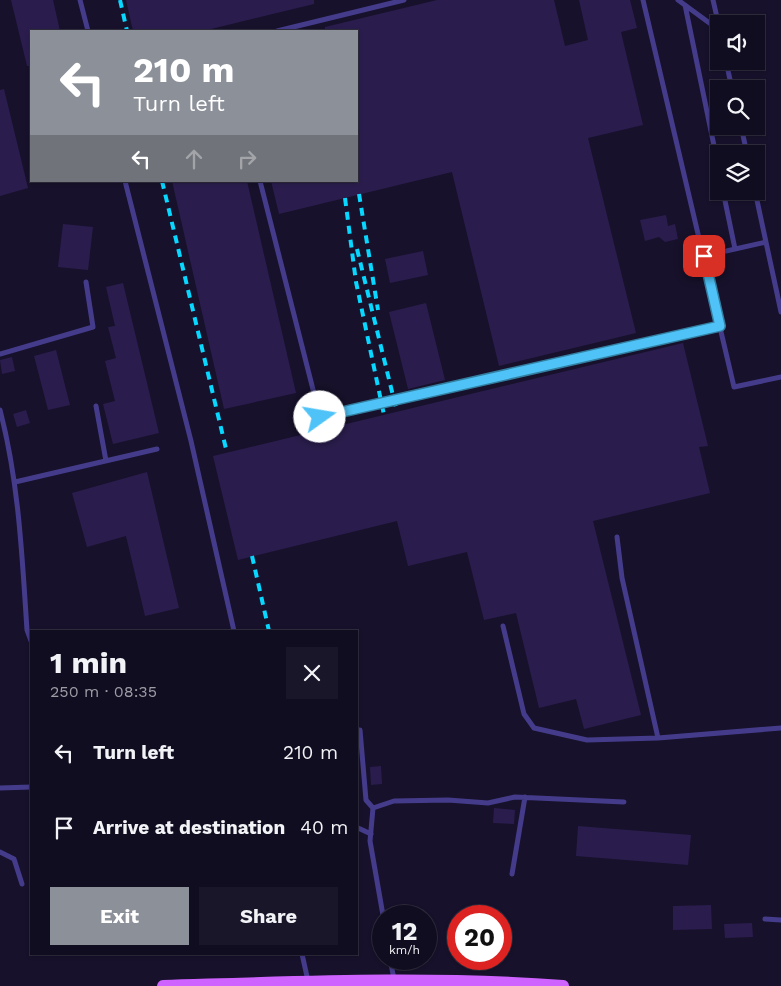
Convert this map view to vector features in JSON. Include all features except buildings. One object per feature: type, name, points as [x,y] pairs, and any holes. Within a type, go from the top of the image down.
[{"type":"main road","points":[[163,986],[394,979],[511,982],[563,986]]},
{"type":"lane","points":[[80,0],[88,30]]},
{"type":"lane","points":[[281,30],[404,0]]},
{"type":"lane","points":[[643,0],[734,387],[781,377]]},
{"type":"lane","points":[[678,0],[710,23]]},
{"type":"lane","points":[[714,0],[717,15]]},
{"type":"lane","points":[[685,5],[714,145]]},
{"type":"lane","points":[[125,182],[191,441],[234,630]]},
{"type":"lane","points":[[260,182],[320,417],[720,326]]},
{"type":"lane","points":[[725,200],[735,249]]},
{"type":"lane","points":[[757,200],[781,312]]},
{"type":"lane","points":[[704,256],[766,242]]},
{"type":"lane","points":[[0,354],[93,327],[86,282]]},
{"type":"lane","points":[[96,406],[106,461]]},
{"type":"lane","points":[[0,410],[10,450],[15,482],[27,630],[30,638]]},
{"type":"lane","points":[[15,482],[157,449]]},
{"type":"lane","points":[[617,536],[622,578],[658,738]]},
{"type":"lane","points":[[503,626],[524,714],[534,728],[588,740],[658,738],[781,728]]},
{"type":"lane","points":[[358,730],[360,730],[366,800],[373,808],[370,841],[381,905]]},
{"type":"lane","points":[[0,788],[30,787]]},
{"type":"lane","points":[[373,808],[394,801],[448,800],[488,803],[516,797],[624,802]]},
{"type":"lane","points":[[512,874],[525,797]]},
{"type":"lane","points":[[358,828],[371,834]]},
{"type":"lane","points":[[0,852],[14,858],[22,884]]},
{"type":"lane","points":[[765,919],[781,920]]},
{"type":"lane","points":[[302,955],[308,981]]},
{"type":"lane","points":[[392,970],[394,979]]},
{"type":"railway","points":[[120,0],[127,30]]},
{"type":"railway","points":[[162,182],[227,453]]},
{"type":"railway","points":[[359,194],[378,310]]},
{"type":"railway","points":[[345,198],[356,282],[384,415]]},
{"type":"railway","points":[[357,249],[397,412]]},
{"type":"railway","points":[[252,556],[269,630]]},
{"type":"route","points":[[320,417],[720,326],[704,256]]}]
